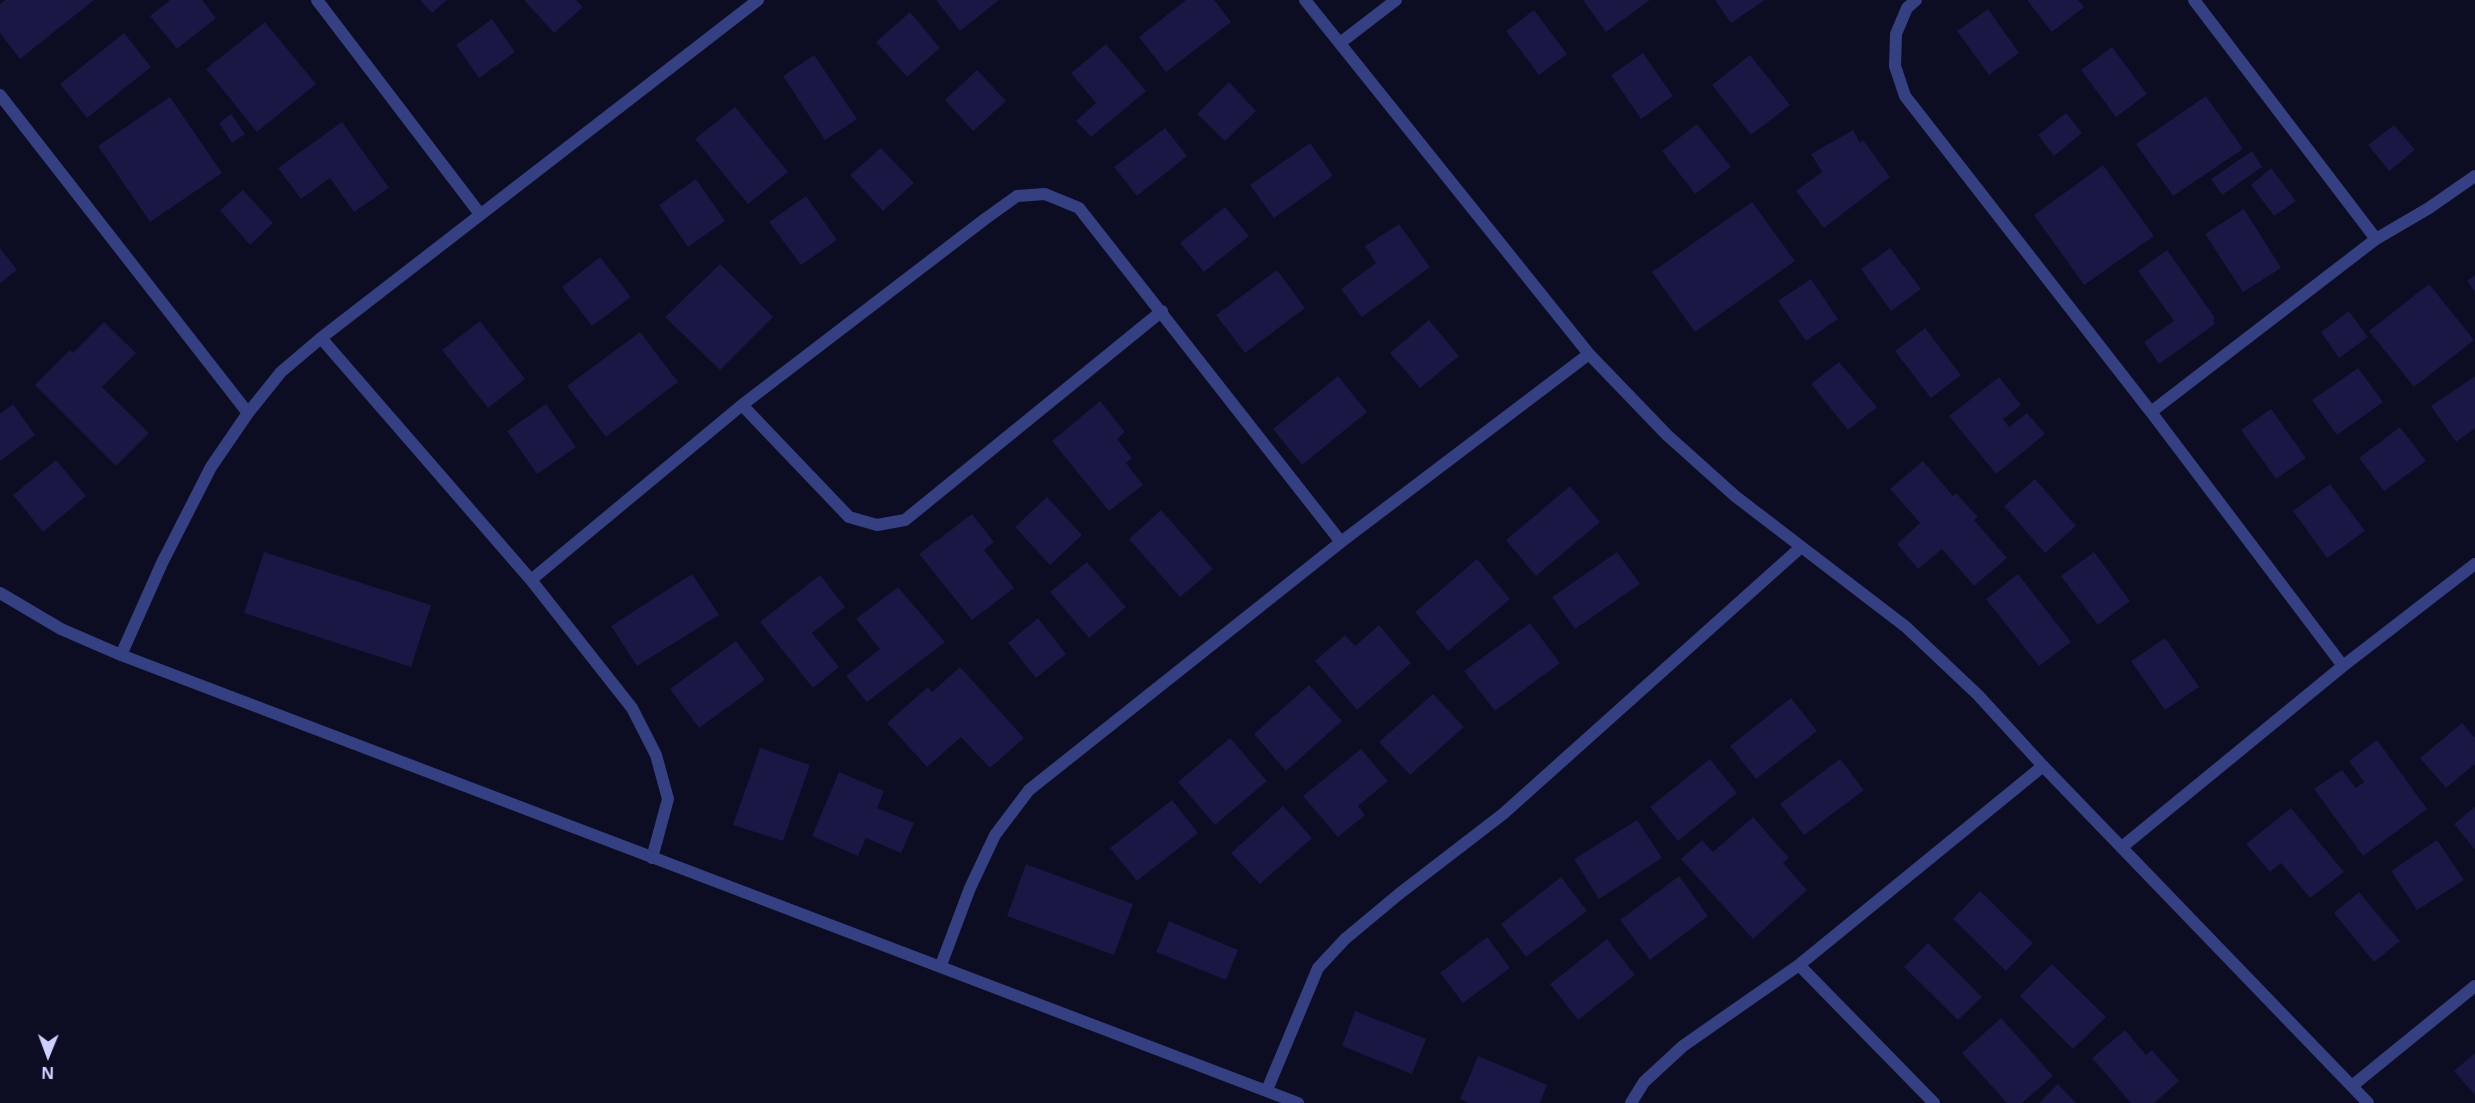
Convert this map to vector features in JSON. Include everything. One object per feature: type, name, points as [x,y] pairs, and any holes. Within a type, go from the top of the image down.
[{"type":"street","points":[[317,0],[480,214]]},
{"type":"street","points":[[121,655],[162,563],[211,467],[248,413],[281,372],[480,214],[758,0]]},
{"type":"street","points":[[1305,0],[1589,354],[1667,435],[1735,496],[1906,627],[1978,695],[2043,766],[2368,1103]]},
{"type":"street","points":[[1340,44],[1396,0]]},
{"type":"street","points":[[1916,0],[1907,8],[1896,34],[1895,66],[1905,96],[2151,412],[2343,666]]},
{"type":"street","points":[[2194,0],[2376,239]]},
{"type":"street","points":[[0,95],[248,413]]},
{"type":"street","points":[[2151,412],[2376,239],[2429,208],[2475,176]]},
{"type":"street","points":[[531,580],[742,405],[1017,196],[1045,194],[1079,208],[1341,542]]},
{"type":"street","points":[[742,405],[849,517],[877,525],[905,520],[1162,311]]},
{"type":"street","points":[[321,338],[531,580],[632,708],[656,755],[668,798],[652,858]]},
{"type":"street","points":[[941,965],[970,888],[995,835],[1029,790],[1341,542],[1589,354]]},
{"type":"street","points":[[1267,1090],[1318,968],[1345,939],[1503,814],[1800,548]]},
{"type":"street","points":[[2122,847],[2343,666],[2475,564]]},
{"type":"street","points":[[0,593],[62,629],[121,655],[652,858],[941,965],[1298,1103]]},
{"type":"street","points":[[1631,1103],[1644,1082],[1683,1046],[1799,965],[2043,766]]},
{"type":"street","points":[[1799,965],[1934,1103]]},
{"type":"street","points":[[2352,1086],[2475,986]]},
{"type":"building","points":[[5,0],[94,0],[20,59],[0,33],[0,4]]},
{"type":"building","points":[[170,0],[202,0],[216,18],[177,49],[150,16]]},
{"type":"building","points":[[420,0],[447,0],[432,13]]},
{"type":"building","points":[[524,0],[576,0],[583,7],[554,33]]},
{"type":"building","points":[[936,0],[999,0],[960,31]]},
{"type":"building","points":[[1186,0],[1214,0],[1231,22],[1166,72],[1139,37]]},
{"type":"building","points":[[1583,0],[1650,0],[1606,32]]},
{"type":"building","points":[[1715,0],[1765,0],[1731,23]]},
{"type":"building","points":[[2027,0],[2078,0],[2084,7],[2052,32]]},
{"type":"building","points":[[1988,9],[2019,53],[1989,75],[1957,31]]},
{"type":"building","points":[[1534,10],[1567,54],[1539,75],[1506,31]]},
{"type":"building","points":[[910,12],[940,48],[907,77],[876,42]]},
{"type":"building","points":[[492,19],[515,52],[479,78],[456,45]]},
{"type":"building","points":[[265,22],[316,84],[257,132],[206,69]]},
{"type":"building","points":[[124,33],[151,67],[87,118],[60,84]]},
{"type":"building","points":[[1106,44],[1146,91],[1091,137],[1076,121],[1096,103],[1071,73]]},
{"type":"building","points":[[2112,47],[2147,94],[2116,117],[2081,70]]},
{"type":"building","points":[[1643,53],[1673,96],[1641,119],[1611,75]]},
{"type":"building","points":[[814,55],[857,119],[825,140],[783,76]]},
{"type":"building","points":[[1750,55],[1790,105],[1751,135],[1712,85]]},
{"type":"building","points":[[977,70],[1006,101],[973,131],[945,100]]},
{"type":"building","points":[[1229,82],[1256,111],[1225,141],[1197,114]]},
{"type":"building","points":[[2206,96],[2243,149],[2173,196],[2136,144]]},
{"type":"building","points":[[170,97],[222,173],[150,222],[98,146]]},
{"type":"building","points":[[735,107],[788,172],[748,204],[695,139]]},
{"type":"building","points":[[2066,113],[2082,133],[2054,156],[2038,135]]},
{"type":"building","points":[[231,114],[245,134],[232,143],[219,123]]},
{"type":"building","points":[[342,122],[389,188],[354,212],[330,178],[301,199],[278,168]]},
{"type":"building","points":[[1697,124],[1731,167],[1695,194],[1662,151]]},
{"type":"building","points":[[2394,125],[2415,150],[2389,171],[2368,145]]},
{"type":"building","points":[[1165,128],[1187,156],[1137,196],[1114,167]]},
{"type":"building","points":[[1853,130],[1860,143],[1863,140],[1890,177],[1824,228],[1796,191],[1822,172],[1811,154]]},
{"type":"building","points":[[1310,143],[1333,176],[1274,218],[1250,185]]},
{"type":"building","points":[[881,148],[914,183],[883,211],[850,175]]},
{"type":"building","points":[[2252,151],[2262,167],[2222,195],[2211,179]]},
{"type":"building","points":[[2103,165],[2154,236],[2084,285],[2034,215]]},
{"type":"building","points":[[2271,168],[2296,201],[2274,216],[2251,185]]},
{"type":"building","points":[[696,179],[725,221],[688,247],[659,205]]},
{"type":"building","points":[[243,190],[273,223],[250,245],[220,210]]},
{"type":"building","points":[[806,196],[837,240],[801,265],[769,222]]},
{"type":"building","points":[[1752,202],[1795,261],[1695,332],[1652,272]]},
{"type":"building","points":[[1225,207],[1249,236],[1204,272],[1180,243]]},
{"type":"building","points":[[2244,209],[2281,268],[2243,292],[2205,234]]},
{"type":"building","points":[[1399,224],[1430,267],[1362,317],[1341,289],[1376,263],[1365,246]]},
{"type":"building","points":[[0,248],[17,270],[0,283]]},
{"type":"building","points":[[1890,248],[1921,289],[1891,311],[1861,269]]},
{"type":"building","points":[[2167,250],[2215,318],[2213,320],[2215,324],[2159,364],[2144,342],[2174,321],[2138,271]]},
{"type":"building","points":[[600,257],[631,297],[592,326],[562,287]]},
{"type":"building","points":[[720,264],[773,317],[720,370],[665,317]]},
{"type":"building","points":[[1277,270],[1305,308],[1245,353],[1216,315]]},
{"type":"building","points":[[2475,275],[2475,292],[2467,281]]},
{"type":"building","points":[[1811,279],[1838,319],[1806,341],[1778,301]]},
{"type":"building","points":[[2429,284],[2474,340],[2414,387],[2369,331]]},
{"type":"building","points":[[2349,311],[2368,337],[2339,358],[2321,332]]},
{"type":"building","points":[[1429,320],[1459,356],[1420,388],[1390,353]]},
{"type":"building","points":[[480,321],[525,379],[488,408],[442,350]]},
{"type":"building","points":[[104,322],[136,353],[102,387],[149,433],[116,466],[35,385],[70,350],[73,353]]},
{"type":"building","points":[[1925,328],[1961,375],[1931,398],[1895,351]]},
{"type":"building","points":[[640,332],[678,382],[606,437],[567,386]]},
{"type":"building","points":[[1839,362],[1877,407],[1848,430],[1811,384]]},
{"type":"building","points":[[2358,368],[2383,402],[2337,435],[2312,400]]},
{"type":"building","points":[[1338,376],[1367,412],[1302,465],[1273,429]]},
{"type":"building","points":[[2475,376],[2475,428],[2456,442],[2431,406]]},
{"type":"building","points":[[1999,377],[2021,405],[2003,419],[2009,427],[2027,413],[2045,434],[1996,474],[1949,416]]},
{"type":"building","points":[[1100,401],[1125,432],[1117,439],[1132,458],[1126,463],[1143,485],[1109,511],[1052,441]]},
{"type":"building","points":[[13,404],[35,435],[0,461],[0,414]]},
{"type":"building","points":[[546,404],[576,447],[537,474],[507,431]]},
{"type":"building","points":[[2271,409],[2306,458],[2276,479],[2241,430]]},
{"type":"building","points":[[2400,427],[2426,461],[2384,491],[2359,458]]},
{"type":"building","points":[[56,460],[86,496],[43,532],[13,495]]},
{"type":"building","points":[[1923,461],[1953,496],[1956,493],[1978,517],[1974,520],[2007,558],[1974,586],[1942,549],[1918,569],[1897,544],[1920,523],[1890,489]]},
{"type":"building","points":[[2035,479],[2076,526],[2045,553],[2004,506]]},
{"type":"building","points":[[2330,484],[2365,531],[2327,558],[2293,511]]},
{"type":"building","points":[[1570,486],[1600,522],[1536,576],[1506,540]]},
{"type":"building","points":[[1047,497],[1082,535],[1050,565],[1015,527]]},
{"type":"building","points":[[1161,510],[1213,569],[1180,597],[1129,539]]},
{"type":"building","points":[[972,514],[994,542],[984,550],[1014,588],[972,620],[919,554]]},
{"type":"building","points":[[264,552],[431,605],[411,667],[244,613]]},
{"type":"building","points":[[1617,552],[1640,584],[1575,629],[1552,597]]},
{"type":"building","points":[[2094,552],[2130,601],[2098,625],[2061,576]]},
{"type":"building","points":[[1477,559],[1510,599],[1448,651],[1415,612]]},
{"type":"building","points":[[1087,562],[1126,607],[1089,638],[1050,592]]},
{"type":"building","points":[[692,574],[719,615],[637,666],[611,626]]},
{"type":"building","points":[[2018,574],[2071,642],[2039,666],[1986,599]]},
{"type":"building","points":[[820,575],[845,607],[812,633],[839,667],[813,688],[760,622]]},
{"type":"building","points":[[898,587],[945,642],[867,702],[846,676],[880,649],[856,619]]},
{"type":"building","points":[[1038,618],[1066,654],[1036,678],[1008,643]]},
{"type":"building","points":[[1530,623],[1560,663],[1495,711],[1464,671]]},
{"type":"building","points":[[1379,625],[1411,663],[1357,710],[1315,661],[1345,635],[1355,646]]},
{"type":"building","points":[[2165,638],[2199,687],[2165,710],[2131,661]]},
{"type":"building","points":[[736,641],[765,680],[699,728],[670,689]]},
{"type":"building","points":[[960,667],[1024,738],[990,768],[961,737],[927,767],[887,723],[928,687],[932,692]]},
{"type":"building","points":[[1309,685],[1342,721],[1286,771],[1254,734]]},
{"type":"building","points":[[1433,694],[1464,727],[1410,775],[1379,742]]},
{"type":"building","points":[[1791,698],[1817,731],[1756,779],[1730,746]]},
{"type":"building","points":[[2462,723],[2475,738],[2475,764],[2446,788],[2420,758]]},
{"type":"building","points":[[1230,738],[1267,781],[1215,825],[1178,782]]},
{"type":"building","points":[[2377,740],[2427,809],[2363,856],[2314,789],[2342,770],[2356,788],[2364,782],[2349,761]]},
{"type":"building","points":[[760,748],[810,765],[783,841],[733,825]]},
{"type":"building","points":[[1361,749],[1388,781],[1358,806],[1365,815],[1338,837],[1303,796]]},
{"type":"building","points":[[1710,759],[1737,793],[1678,841],[1650,807]]},
{"type":"building","points":[[1840,759],[1864,790],[1804,835],[1780,804]]},
{"type":"building","points":[[839,772],[884,791],[877,808],[914,823],[901,853],[866,838],[858,856],[812,836]]},
{"type":"building","points":[[1172,800],[1198,833],[1137,881],[1110,848]]},
{"type":"building","points":[[1283,806],[1312,838],[1260,884],[1231,853]]},
{"type":"building","points":[[2475,807],[2475,850],[2454,824]]},
{"type":"building","points":[[2291,808],[2344,872],[2310,898],[2281,863],[2270,872],[2246,844]]},
{"type":"building","points":[[1753,817],[1789,858],[1783,863],[1807,890],[1753,939],[1681,859],[1702,840],[1713,852]]},
{"type":"building","points":[[1637,820],[1662,858],[1599,899],[1574,859]]},
{"type":"building","points":[[2437,840],[2464,880],[2417,910],[2391,871]]},
{"type":"building","points":[[1026,864],[1133,904],[1114,955],[1007,916]]},
{"type":"building","points":[[1679,876],[1708,916],[1650,960],[1620,920]]},
{"type":"building","points":[[1561,877],[1587,911],[1526,957],[1501,924]]},
{"type":"building","points":[[1980,891],[2033,943],[2006,971],[1953,919]]},
{"type":"building","points":[[2359,892],[2400,941],[2374,962],[2334,913]]},
{"type":"building","points":[[1169,921],[1238,950],[1226,980],[1156,952]]},
{"type":"building","points":[[1487,937],[1510,968],[1463,1003],[1440,973]]},
{"type":"building","points":[[1607,939],[1635,975],[1578,1020],[1550,984]]},
{"type":"building","points":[[1928,943],[1982,997],[1958,1020],[1904,967]]},
{"type":"building","points":[[2052,964],[2106,1017],[2073,1049],[2020,996]]},
{"type":"building","points":[[1355,1011],[1426,1039],[1412,1074],[1342,1046]]},
{"type":"building","points":[[2001,1018],[2053,1076],[2022,1103],[2007,1103],[1962,1053]]},
{"type":"building","points":[[2125,1030],[2146,1055],[2152,1050],[2179,1081],[2154,1103],[2131,1103],[2092,1058]]},
{"type":"building","points":[[2475,1053],[2475,1095],[2454,1071]]},
{"type":"building","points":[[1478,1056],[1547,1085],[1540,1103],[1469,1103],[1460,1099]]},
{"type":"building","points":[[2058,1084],[2076,1103],[2039,1103]]}]
